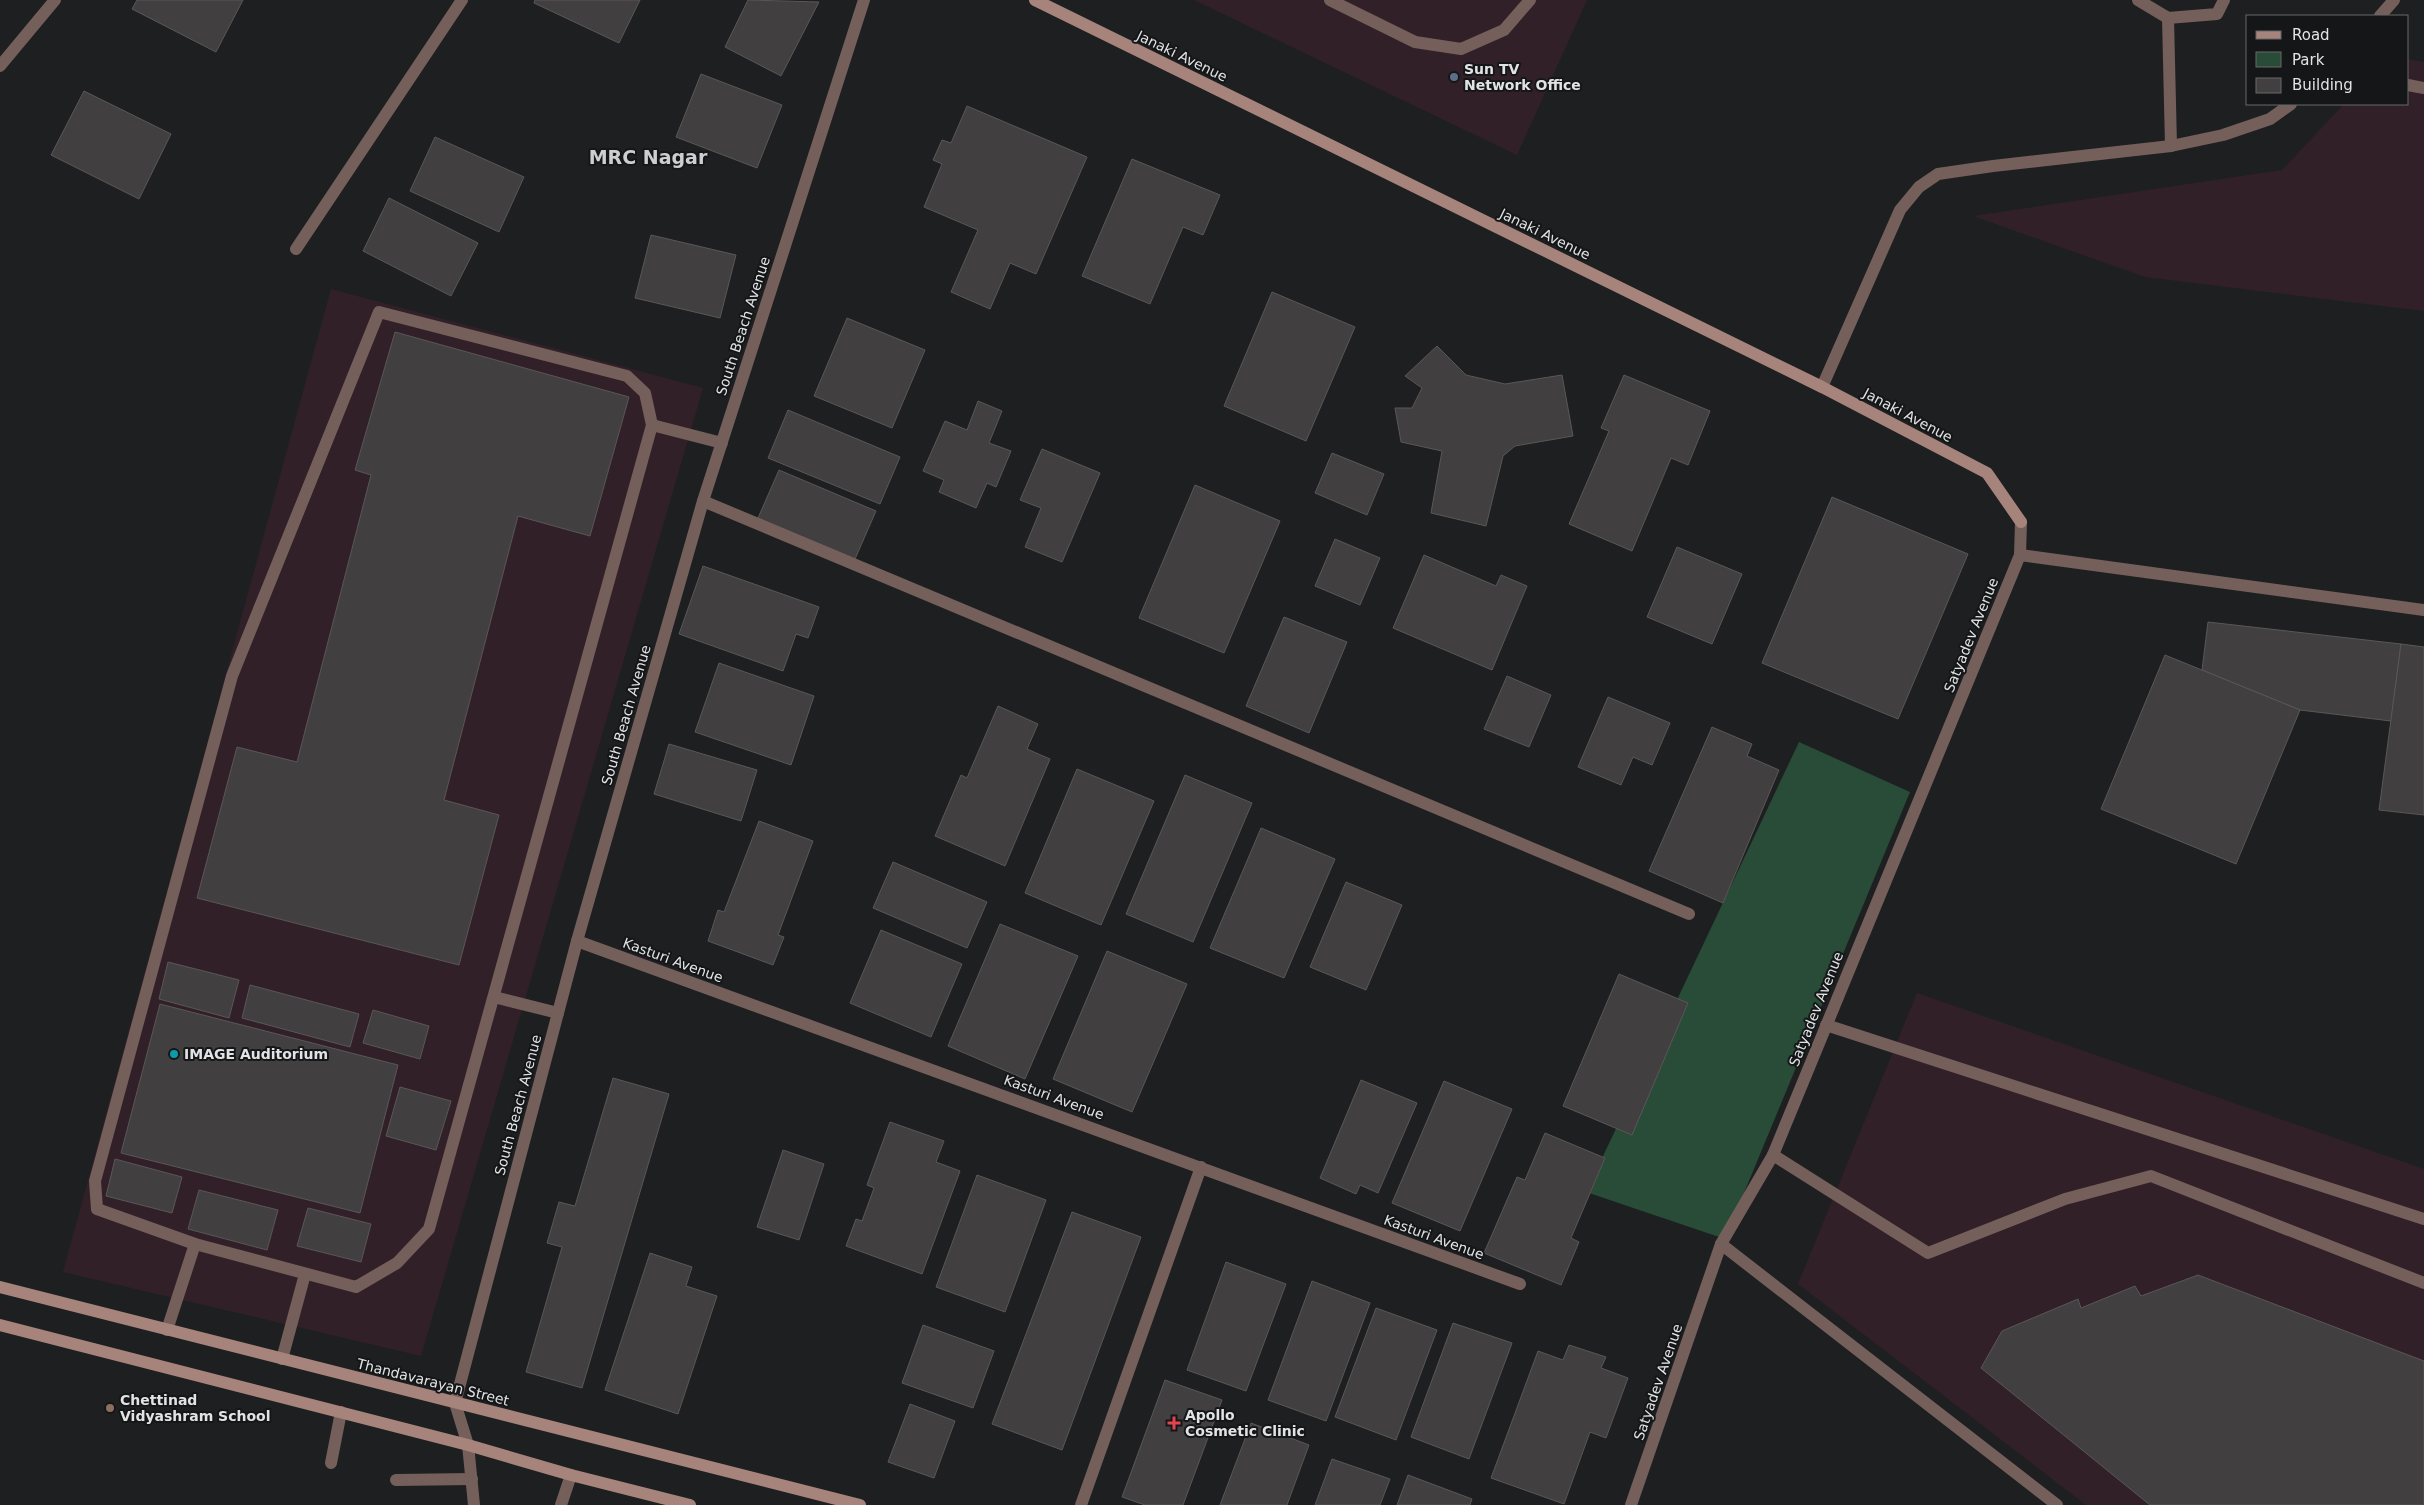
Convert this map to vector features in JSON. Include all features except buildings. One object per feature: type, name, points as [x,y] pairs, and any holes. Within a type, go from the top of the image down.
[{"type":"street","points":[[0,66],[55,0]]},
{"type":"street","points":[[296,249],[462,0]]},
{"type":"street","name":"South Beach Avenue","points":[[455,1404],[577,941],[703,502],[864,0]]},
{"type":"street","name":"Janaki Avenue","points":[[1035,0],[1822,387],[1987,473],[2021,522]]},
{"type":"street","points":[[1330,0],[1416,42],[1461,49],[1504,30],[1530,0]]},
{"type":"street","points":[[2138,0],[2168,18],[2217,14],[2224,0]]},
{"type":"street","points":[[2381,15],[2394,0]]},
{"type":"street","points":[[2168,18],[2171,146]]},
{"type":"street","points":[[2409,85],[2424,88]]},
{"type":"street","points":[[1822,387],[1900,210],[1919,187],[1938,174],[2171,146],[2223,135],[2270,119],[2290,105]]},
{"type":"street","points":[[378,312],[627,376],[645,393],[652,424],[494,998],[429,1229],[397,1264],[356,1287],[195,1244],[97,1209],[95,1181],[232,676],[378,312]]},
{"type":"street","points":[[652,424],[722,443]]},
{"type":"street","points":[[703,502],[1689,914]]},
{"type":"street","name":"Satyadev Avenue","points":[[1631,1505],[1721,1244],[1772,1155],[2020,555],[2021,522]]},
{"type":"street","points":[[2020,555],[2424,610]]},
{"type":"street","name":"Kasturi Avenue","points":[[577,941],[1520,1284]]},
{"type":"street","points":[[494,998],[558,1013]]},
{"type":"street","points":[[1826,1025],[2424,1219]]},
{"type":"street","points":[[1772,1155],[1928,1254],[2065,1199],[2152,1176],[2424,1283]]},
{"type":"street","points":[[1081,1505],[1201,1167]]},
{"type":"street","points":[[167,1330],[195,1244]]},
{"type":"street","points":[[1721,1244],[2057,1505]]},
{"type":"street","points":[[282,1358],[305,1274]]},
{"type":"street","name":"Thandavarayan Street","points":[[0,1287],[455,1404],[860,1505]]},
{"type":"street","points":[[0,1325],[468,1445],[571,1475],[690,1505]]},
{"type":"street","points":[[455,1404],[468,1445],[474,1505]]},
{"type":"street","points":[[331,1462],[341,1412]]},
{"type":"street","points":[[561,1505],[571,1475]]},
{"type":"street","points":[[396,1480],[472,1479]]},
{"type":"shaded area","name":"Sun TV Network Office","points":[[1194,0],[1587,0],[1517,155]]},
{"type":"shaded area","points":[[2409,59],[2424,62],[2424,311],[2145,277],[1973,216],[2282,170],[2343,105],[2409,105]]},
{"type":"shaded area","points":[[331,289],[703,388],[421,1356],[63,1272]]},
{"type":"shaded area","points":[[1917,993],[2424,1169],[2424,1505],[2086,1505],[1798,1284]]},
{"type":"green space","points":[[1799,742],[1910,792],[1725,1239],[1586,1192]]},
{"type":"place","name":"Sun TV Network Office","points":[[1454,77]]},
{"type":"place","name":"IMAGE Auditorium","points":[[174,1054]]},
{"type":"place","name":"Chettinad Vidyashram School","points":[[110,1408]]},
{"type":"place","name":"Apollo Cosmetic Clinic","points":[[1174,1423]]},
{"type":"district","name":"MRC Nagar","points":[[648,157]]}]
